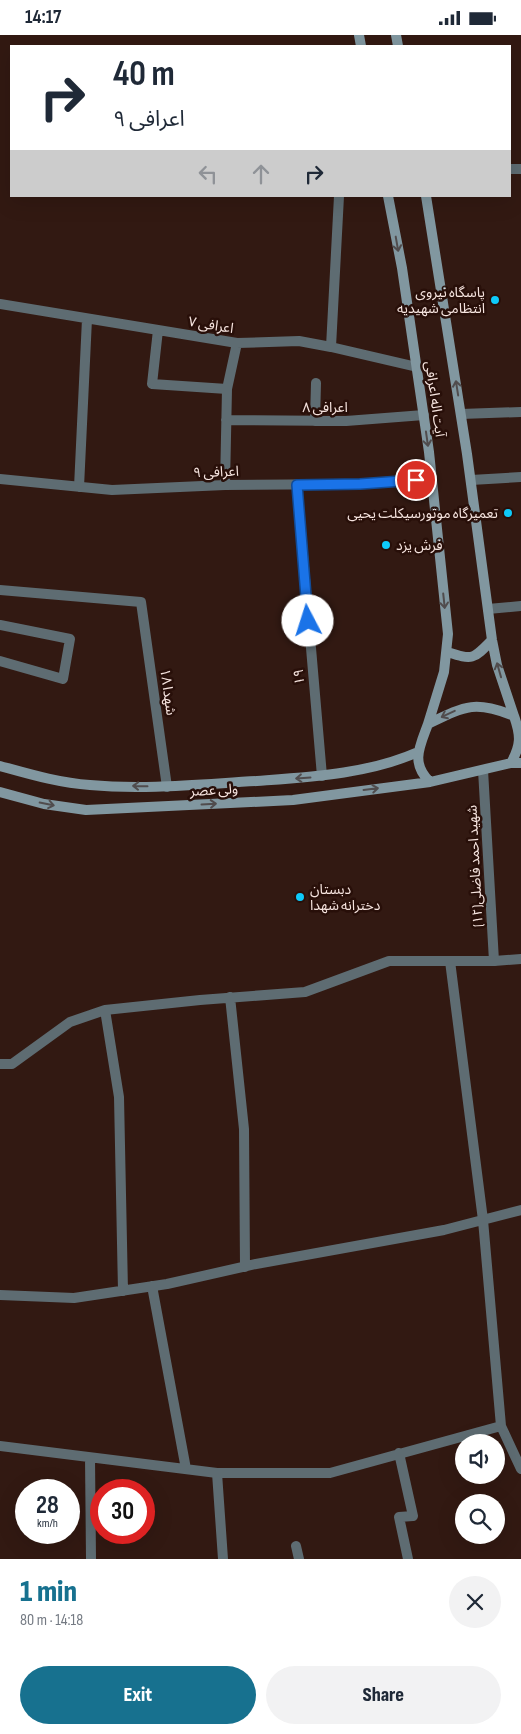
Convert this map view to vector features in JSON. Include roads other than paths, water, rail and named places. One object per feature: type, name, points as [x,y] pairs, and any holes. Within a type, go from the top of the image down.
[{"type":"main road","name":"آیت اله اعرافی","points":[[388,197],[402,268],[424,415],[448,634],[444,672],[418,753]]},
{"type":"main road","name":"آیت اله اعرافی","points":[[426,197],[471,480],[492,640],[499,672],[520,729]]},
{"type":"main road","points":[[447,652],[467,658],[478,655],[492,640]]},
{"type":"main road","points":[[428,724],[454,711],[474,706],[494,708],[514,716]]},
{"type":"main road","points":[[516,763],[519,751],[520,729]]},
{"type":"main road","points":[[418,753],[418,763],[422,774],[430,782]]},
{"type":"main road","name":"ولی عصر","points":[[0,766],[34,776],[89,785],[167,787],[322,776],[398,761],[418,753]]},
{"type":"main road","name":"ولی عصر","points":[[0,792],[44,805],[86,810],[293,800],[430,782],[516,763]]},
{"type":"street","points":[[331,347],[339,197]]},
{"type":"street","name":"اعرافی ۷","points":[[0,304],[237,343],[299,341],[417,367]]},
{"type":"street","points":[[79,487],[87,319]]},
{"type":"street","points":[[158,330],[152,384],[227,389]]},
{"type":"street","points":[[225,485],[227,389],[237,343]]},
{"type":"street","points":[[315,421],[316,383]]},
{"type":"street","points":[[461,414],[521,412]]},
{"type":"street","name":"اعرافی ۸","points":[[226,420],[358,420],[424,415]]},
{"type":"street","points":[[471,480],[521,477]]},
{"type":"street","name":"اعرافی ۹","points":[[0,479],[112,490],[225,485],[360,484],[432,478]]},
{"type":"street","name":"۱۹","points":[[297,485],[322,776]]},
{"type":"street","name":"شهدا ۱۸","points":[[0,590],[141,602],[167,787]]},
{"type":"street","points":[[488,609],[521,606]]},
{"type":"street","points":[[0,625],[70,639],[63,679],[0,661]]},
{"type":"street","name":"شهید احمد فاضلی(۱۲)","points":[[483,770],[494,961]]},
{"type":"street","points":[[0,1064],[12,1064],[70,1023],[105,1009],[305,992],[389,961],[494,961],[521,959]]},
{"type":"street","points":[[450,961],[483,1220],[501,1426],[521,1469]]},
{"type":"street","points":[[230,997],[244,1129],[245,1267]]},
{"type":"street","points":[[105,1009],[119,1097],[123,1291]]},
{"type":"street","points":[[0,1295],[74,1298],[123,1291],[444,1230],[521,1210]]},
{"type":"street","points":[[152,1286],[186,1469]]},
{"type":"street","points":[[0,1446],[217,1473],[330,1473],[501,1426]]},
{"type":"street","points":[[400,1453],[413,1515],[400,1517],[408,1559]]},
{"type":"street","points":[[90,1457],[91,1559]]},
{"type":"street","points":[[217,1473],[223,1559]]},
{"type":"street","points":[[296,1546],[299,1559]]},
{"type":"place","name":"پاسگاه نیروی انتظامی شهیدیه","points":[[495,300]]},
{"type":"place","name":"تعمیرگاه موتورسیکلت یحیی","points":[[508,513]]},
{"type":"place","name":"فرش یزد","points":[[386,545]]},
{"type":"place","name":"دبستان دخترانه شهدا","points":[[300,897]]}]
